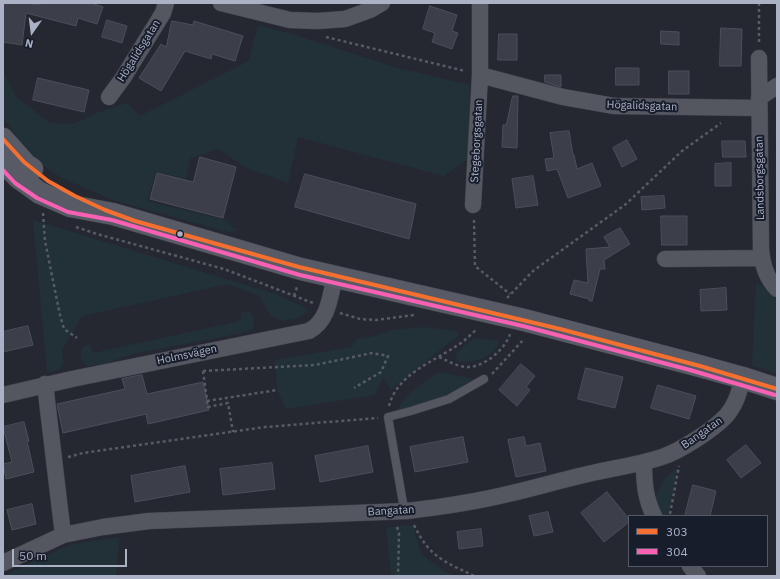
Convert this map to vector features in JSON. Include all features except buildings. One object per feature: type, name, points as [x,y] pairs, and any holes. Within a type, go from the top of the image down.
[{"type":"main road","points":[[3,139],[26,165],[47,180],[113,214]]},
{"type":"main road","points":[[3,162],[19,178],[40,193],[70,206],[113,214],[265,259],[524,320],[743,378],[777,389]]},
{"type":"street","name":"Högalidsgatan","points":[[109,98],[159,20],[166,3]]},
{"type":"street","points":[[221,3],[320,29],[370,10],[382,3]]},
{"type":"street","name":"Stegeborgsgatan","points":[[473,205],[480,75],[480,3]]},
{"type":"street","name":"Landsborgsgatan","points":[[759,58],[761,258],[768,277],[777,289]]},
{"type":"street","name":"Högalidsgatan","points":[[480,75],[564,97],[614,106],[743,108],[759,103]]},
{"type":"street","points":[[759,103],[777,86]]},
{"type":"street","points":[[664,259],[761,258]]},
{"type":"street","name":"Holmsvägen","points":[[3,395],[45,384],[309,331],[316,328],[324,316],[335,276]]},
{"type":"street","name":"Bangatan","points":[[3,563],[63,535],[103,527],[149,521],[400,511],[441,507],[507,494],[644,462],[662,457],[683,446],[711,428],[726,416],[737,398],[743,378]]},
{"type":"street","points":[[45,384],[63,535]]},
{"type":"street","points":[[644,462],[645,493],[654,515]]},
{"type":"street","points":[[691,567],[698,576]]},
{"type":"lane","points":[[400,511],[403,503],[388,417],[449,399],[484,379]]},
{"type":"path","points":[[759,3],[759,58]]},
{"type":"path","points":[[320,29],[480,75]]},
{"type":"path","points":[[503,303],[533,271],[626,204],[682,151],[743,108]]},
{"type":"path","points":[[473,205],[475,266],[510,294]]},
{"type":"path","points":[[43,213],[45,241],[60,315],[64,329],[76,338]]},
{"type":"path","points":[[341,313],[342,308]]},
{"type":"path","points":[[54,460],[83,453],[265,427],[388,417],[390,400],[396,389],[405,379],[460,344],[477,329]]},
{"type":"path","points":[[439,357],[460,366],[476,366],[488,359],[504,346],[511,330]]},
{"type":"path","points":[[484,379],[493,374],[519,345]]},
{"type":"path","points":[[203,371],[315,365],[372,353],[388,356],[382,372],[354,388]]},
{"type":"path","points":[[204,380],[208,407],[228,403],[233,432]]},
{"type":"path","points":[[207,401],[277,390]]},
{"type":"path","points":[[669,515],[683,446]]},
{"type":"path","points":[[398,576],[399,533],[395,522],[400,511],[432,553],[443,561],[474,576]]},
{"type":"shaded area","points":[[258,25],[295,35],[394,67],[469,85],[470,100],[468,159],[444,176],[298,137],[288,183],[244,167],[219,149],[190,158],[186,179],[156,172],[147,201],[225,220],[237,231],[227,232],[113,200],[62,178],[34,160],[3,118],[3,71],[15,96],[50,123],[74,124],[96,113],[127,103],[140,116],[249,61]]},
{"type":"shaded area","points":[[33,220],[275,294],[304,307],[308,312],[297,318],[284,321],[271,316],[259,296],[228,284],[82,316],[62,350],[63,362],[59,370],[47,372]]},
{"type":"shaded area","points":[[756,283],[769,291],[777,301],[777,373],[752,366]]},
{"type":"shaded area","points":[[242,312],[250,312],[254,319],[253,329],[242,333],[128,355],[105,364],[87,366],[81,358],[82,348],[90,344],[93,353],[240,321]]},
{"type":"shaded area","points":[[425,327],[456,331],[459,336],[391,390],[383,377],[375,395],[286,409],[277,390],[275,360],[352,347],[357,339],[371,337],[392,330]]},
{"type":"shaded area","points":[[474,338],[499,341],[497,347],[489,355],[470,362],[458,362],[455,354]]},
{"type":"shaded area","points":[[439,372],[473,379],[444,398],[397,414],[403,402],[414,390]]},
{"type":"shaded area","points":[[678,467],[668,515],[662,515],[659,510],[655,497],[664,479]]},
{"type":"shaded area","points":[[406,525],[413,526],[422,555],[447,573],[456,576],[391,576],[386,528]]},
{"type":"shaded area","points":[[119,537],[116,576],[4,576],[69,545]]},
{"type":"transit line","name":"303","points":[[3,139],[24,162],[48,181],[105,210],[135,221],[299,267],[560,329],[700,366],[777,389]]},
{"type":"transit line","name":"304","points":[[3,170],[15,183],[37,198],[68,212],[112,220],[300,275],[523,326],[690,370],[775,395]]}]
